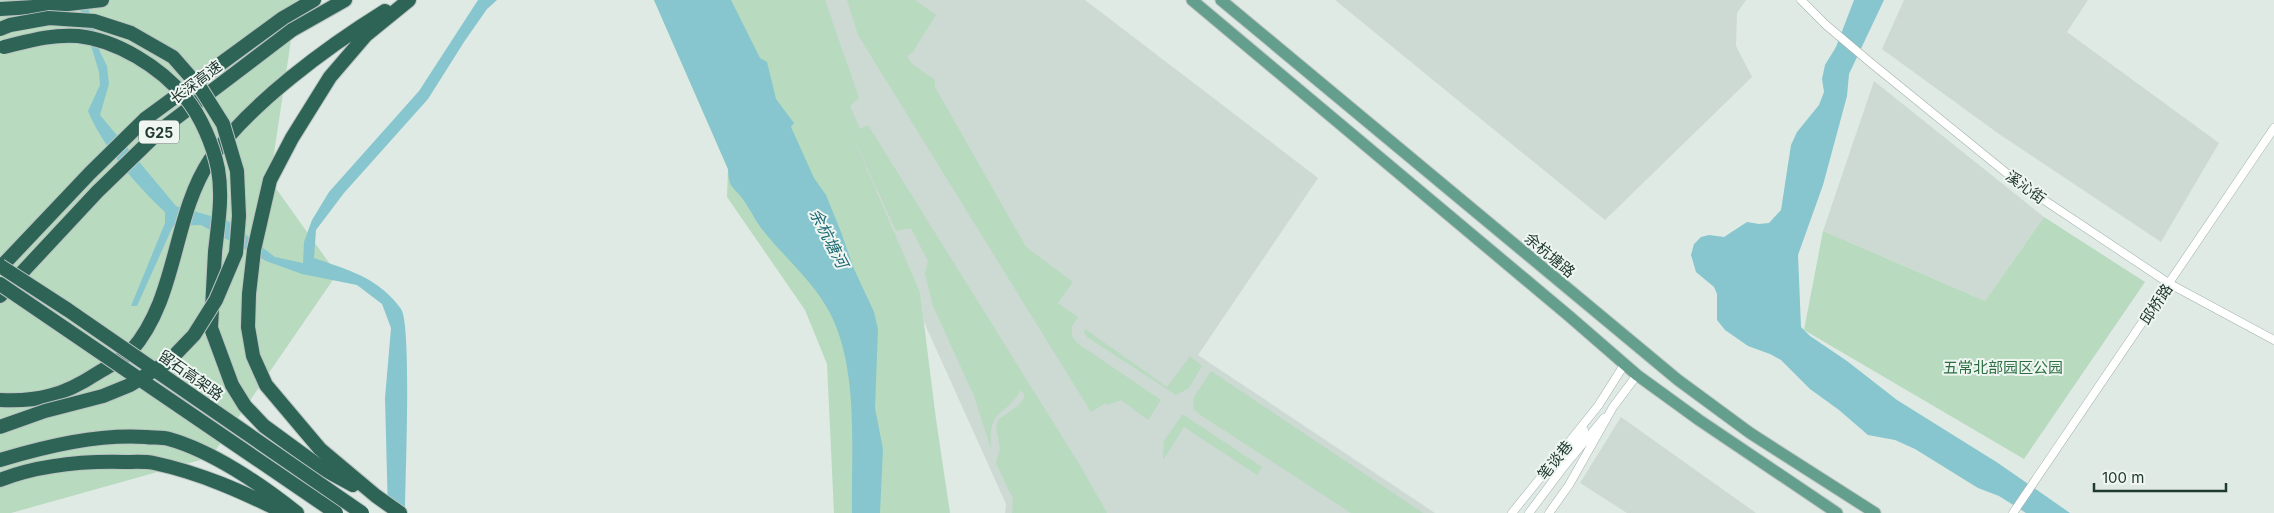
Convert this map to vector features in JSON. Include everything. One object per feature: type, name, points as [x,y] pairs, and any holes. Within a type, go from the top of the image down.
[{"type":"highway","points":[[0,9],[102,0]]},
{"type":"highway","name":"长深高速","points":[[0,267],[145,119],[283,18],[314,0]]},
{"type":"highway","name":"长深高速","points":[[0,296],[97,192],[163,128],[292,30],[345,0]]},
{"type":"highway","points":[[0,400],[23,401],[57,395],[79,385],[130,352],[150,322],[161,295],[191,201],[210,161],[240,124],[267,98],[351,32],[402,0]]},
{"type":"highway","points":[[400,513],[376,496],[320,449],[266,385],[253,356],[248,327],[249,294],[254,250],[270,180],[310,106],[330,77],[366,35],[409,0]]},
{"type":"highway","points":[[0,29],[10,25],[50,18],[94,21],[131,33],[174,57],[201,90],[223,124],[237,171],[239,216],[236,253],[216,300],[194,335],[169,361],[130,385],[103,396],[45,411],[0,427]]},
{"type":"highway","points":[[0,50],[41,37],[79,36],[120,47],[159,72],[185,97],[203,126],[218,168],[221,199],[215,252],[211,328],[224,367],[246,406],[264,426],[320,468],[376,496]]},
{"type":"highway","name":"留石高架路","points":[[0,267],[85,321],[362,513]]},
{"type":"highway","points":[[0,284],[336,513]]},
{"type":"highway","points":[[0,460],[27,452],[78,442],[125,436],[168,439],[212,457],[297,513]]},
{"type":"highway","points":[[0,480],[60,464],[152,462],[205,477],[285,513]]},
{"type":"main road","points":[[1192,0],[1569,316],[1624,365],[1699,420],[1837,513]]},
{"type":"main road","name":"余杭塘路","points":[[1221,0],[1678,380],[1750,433],[1875,513]]},
{"type":"street","name":"溪沁街","points":[[1801,0],[1868,60],[2020,184],[2170,284],[2274,340]]},
{"type":"street","name":"邱桥路","points":[[2013,513],[2274,128]]},
{"type":"street","name":"笔谈巷","points":[[1562,469],[1624,365]]},
{"type":"street","name":"笔谈巷","points":[[1529,513],[1637,375]]},
{"type":"street","name":"笔谈巷","points":[[1512,513],[1598,406]]},
{"type":"street","name":"笔谈巷","points":[[1548,513],[1569,485],[1613,407]]},
{"type":"shaded area","points":[[780,0],[1085,0],[1318,178],[1198,355],[1435,513],[1005,513],[1006,504],[924,322],[920,292],[821,68]]},
{"type":"shaded area","points":[[1335,0],[1746,0],[1737,13],[1736,46],[1752,77],[1605,220]]},
{"type":"shaded area","points":[[1904,0],[2088,0],[2067,32],[2219,143],[2161,242],[1999,134],[1882,49]]},
{"type":"shaded area","points":[[1874,81],[2044,217],[1985,301],[1823,231]]},
{"type":"shaded area","points":[[1621,417],[1756,513],[1627,513],[1580,483]]},
{"type":"green space","points":[[0,0],[297,0],[270,180],[337,274],[211,457],[11,513],[0,513]]},
{"type":"green space","points":[[654,0],[825,0],[859,98],[850,106],[860,129],[868,125],[1081,467],[1107,513],[1012,513],[1013,499],[996,463],[1000,449],[996,426],[999,419],[1019,405],[1025,396],[1021,390],[994,419],[991,449],[974,396],[933,306],[925,274],[928,261],[911,228],[896,231],[849,128],[920,292],[950,513],[834,513],[827,364],[805,310],[727,197],[728,169]]},
{"type":"green space","points":[[847,0],[915,0],[936,15],[912,53],[907,56],[912,64],[935,80],[935,87],[1026,247],[1073,282],[1058,303],[1078,317],[1072,326],[1072,336],[1077,343],[1161,400],[1148,420],[1121,400],[1108,405],[1106,403],[1091,412],[858,35]]},
{"type":"green space","name":"五常北部园区公园","points":[[2044,217],[2145,282],[2024,459],[1804,330],[1823,231],[1985,301]]},
{"type":"green space","points":[[1085,329],[1167,387],[1190,356],[1202,366],[1189,388],[1176,395],[1087,337],[1084,332]]},
{"type":"green space","points":[[1211,371],[1423,513],[1351,513],[1199,414],[1193,408],[1194,397]]},
{"type":"green space","points":[[1182,415],[1262,467],[1257,475],[1184,427],[1163,460],[1164,441]]},
{"type":"water","points":[[478,0],[497,0],[487,9],[464,42],[428,99],[344,193],[316,230],[314,258],[362,276],[382,289],[401,309],[404,321],[407,372],[405,513],[388,513],[385,398],[391,328],[382,304],[357,285],[302,274],[266,261],[201,225],[173,226],[137,306],[131,306],[165,223],[165,212],[144,191],[111,152],[88,111],[100,85],[99,72],[80,9],[88,7],[100,52],[107,66],[109,84],[100,115],[176,206],[228,221],[275,257],[303,263],[304,242],[312,220],[329,192],[419,91]]},
{"type":"water","name":"余杭塘河","points":[[654,0],[731,0],[760,58],[767,62],[776,99],[794,123],[791,127],[814,178],[826,195],[854,269],[874,312],[878,329],[875,408],[883,449],[880,513],[852,513],[852,412],[850,386],[840,337],[831,315],[817,292],[765,233],[731,185],[728,169]]},
{"type":"water","points":[[1854,0],[1884,0],[1849,74],[1847,96],[1823,185],[1798,255],[1801,327],[1810,336],[1847,361],[1897,400],[1998,463],[2070,513],[2026,513],[1999,496],[1978,488],[1915,449],[1895,440],[1868,435],[1839,410],[1810,389],[1781,360],[1748,346],[1725,330],[1717,320],[1717,294],[1714,287],[1696,272],[1691,255],[1694,244],[1701,237],[1709,235],[1724,237],[1747,222],[1769,223],[1781,210],[1791,145],[1797,132],[1819,105],[1824,92],[1822,79],[1825,65],[1836,47]]}]
